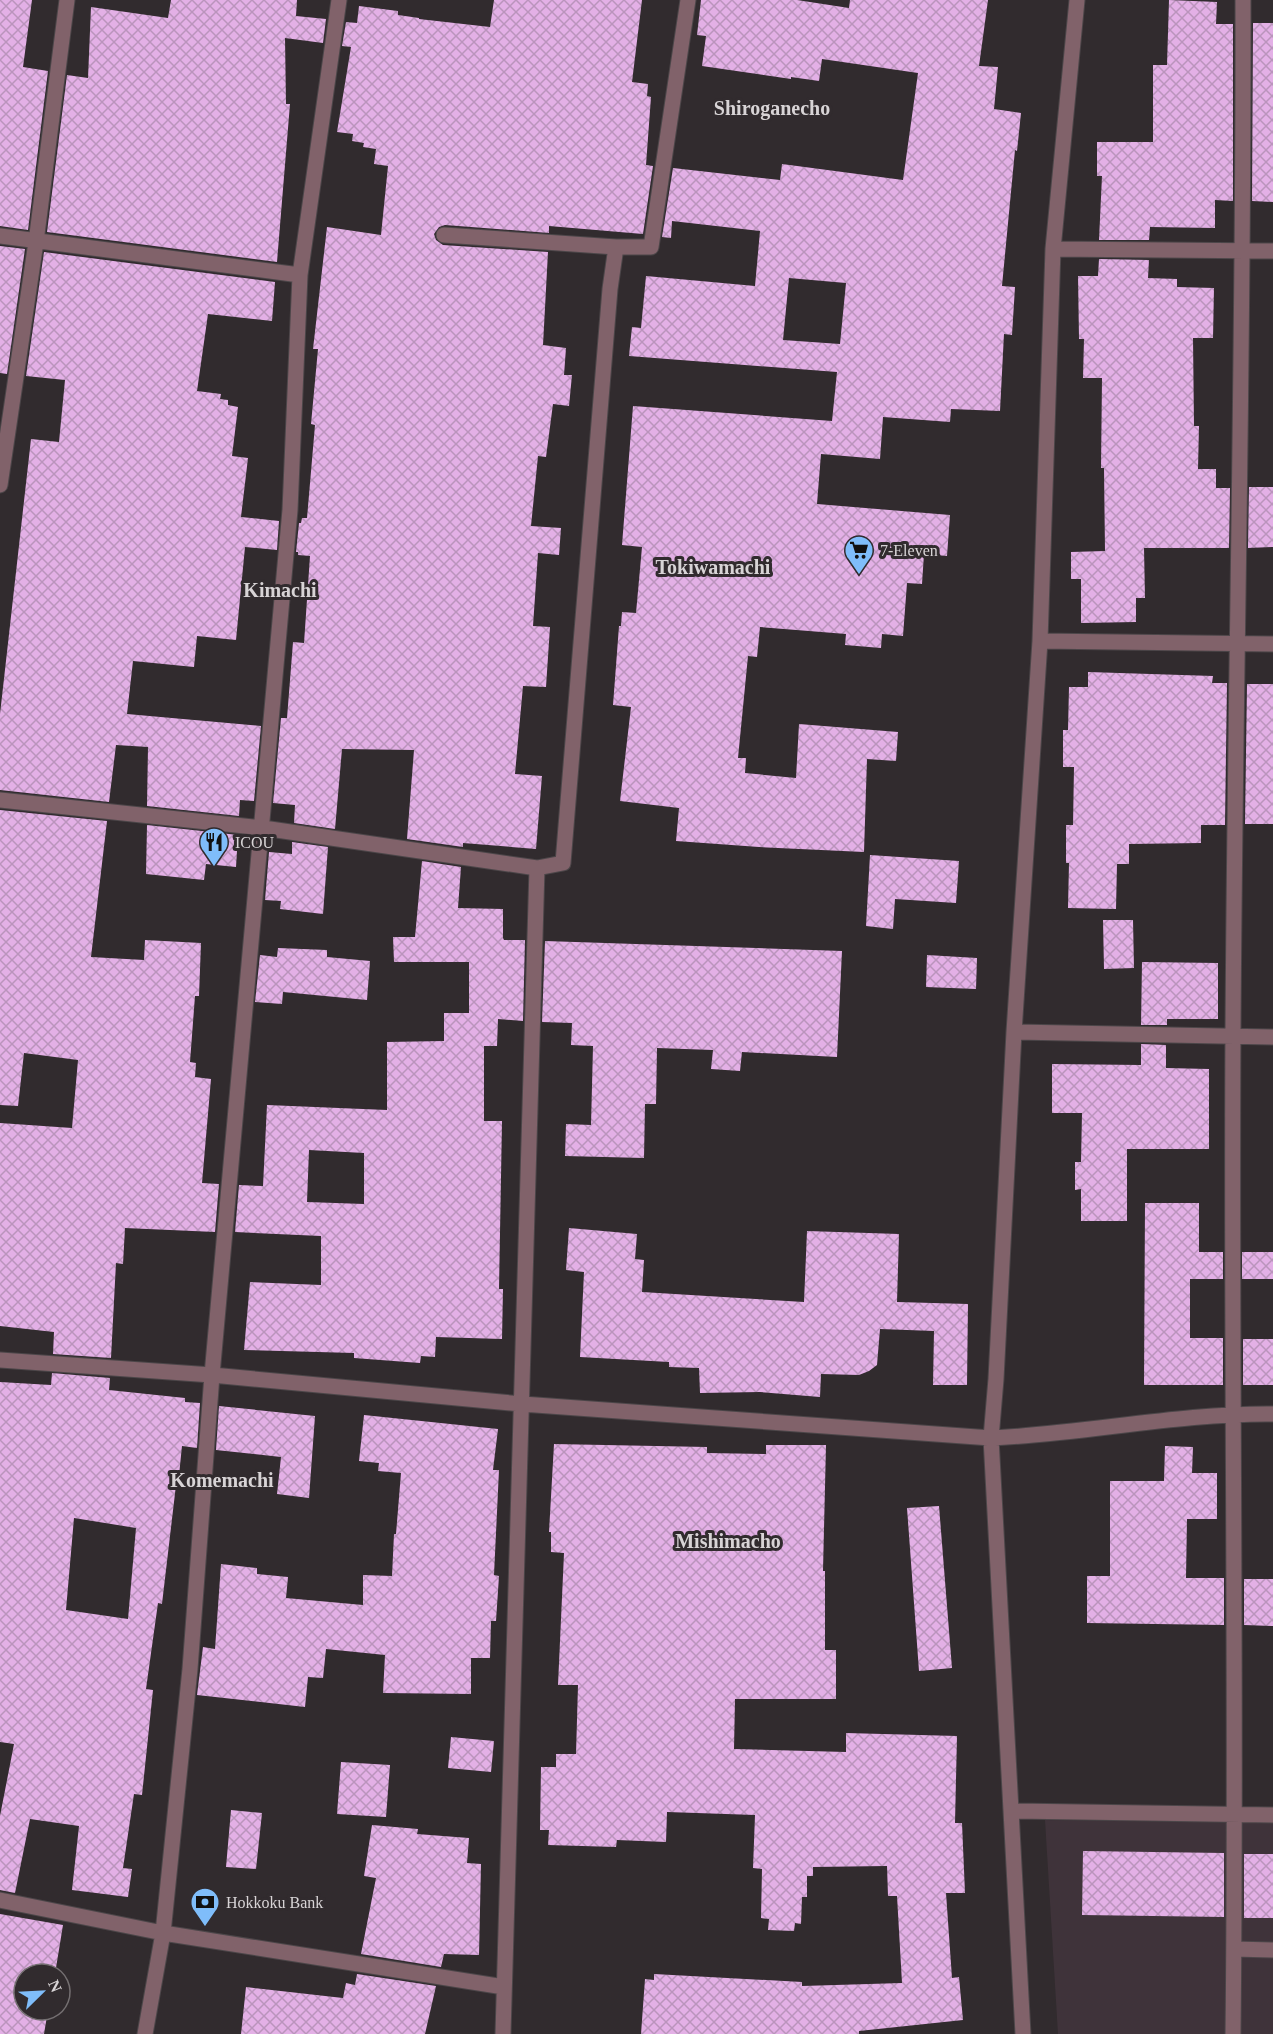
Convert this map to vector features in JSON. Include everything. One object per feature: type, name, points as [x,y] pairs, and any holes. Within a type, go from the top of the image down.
[{"type":"street","points":[[0,485],[36,242],[67,0]]},
{"type":"street","points":[[145,2034],[163,1933],[190,1669],[212,1375],[290,510],[300,275],[339,0]]},
{"type":"street","points":[[444,235],[616,247],[651,247],[688,0]]},
{"type":"street","points":[[1023,2034],[991,1438],[997,1367],[1014,1032],[1040,641],[1053,249],[1077,0]]},
{"type":"street","points":[[1233,2034],[1233,1037],[1236,644],[1244,251],[1243,0]]},
{"type":"street","points":[[0,236],[300,275]]},
{"type":"street","points":[[0,800],[263,828],[537,868],[563,863],[610,290],[616,247]]},
{"type":"street","points":[[1053,249],[1273,251]]},
{"type":"street","points":[[1040,641],[1273,644]]},
{"type":"street","points":[[503,2034],[537,868]]},
{"type":"street","points":[[1014,1032],[1273,1037]]},
{"type":"street","points":[[0,1360],[212,1375],[522,1404],[991,1438],[1041,1436],[1233,1413],[1273,1414]]},
{"type":"street","points":[[1011,1811],[1273,1815]]},
{"type":"street","points":[[0,1900],[163,1933],[504,1987]]},
{"type":"street","points":[[1234,1949],[1273,1950]]},
{"type":"shaded area","points":[[1045,1820],[1273,1823],[1273,2034],[1058,2034]]},
{"type":"building","points":[[0,0],[32,0],[23,67],[48,71],[28,230],[0,226]]},
{"type":"building","points":[[171,0],[297,0],[296,16],[326,19],[323,43],[285,38],[286,104],[290,104],[277,262],[47,232],[67,75],[88,78],[91,7],[168,18]]},
{"type":"building","points":[[494,0],[642,0],[632,82],[648,84],[647,96],[651,97],[646,165],[653,166],[643,234],[549,226],[549,233],[445,225],[439,227],[434,234],[436,240],[443,245],[548,252],[543,345],[566,348],[564,375],[572,375],[569,406],[553,404],[546,457],[538,456],[531,526],[561,528],[559,555],[538,553],[533,626],[550,627],[546,687],[523,686],[515,774],[542,776],[536,849],[463,843],[463,847],[407,839],[414,750],[342,749],[335,829],[294,823],[295,805],[273,803],[281,718],[287,718],[293,642],[304,643],[310,556],[298,555],[296,552],[299,523],[302,518],[307,518],[315,425],[311,424],[318,349],[313,349],[327,227],[381,235],[388,166],[374,164],[376,149],[363,147],[364,143],[352,141],[353,134],[337,132],[351,47],[342,46],[346,22],[357,23],[359,6],[398,11],[398,15],[419,19],[490,27]]},
{"type":"building","points":[[701,0],[797,0],[849,8],[850,0],[988,0],[979,66],[998,67],[994,109],[1021,113],[1017,151],[1015,150],[1002,286],[1015,287],[1012,335],[1004,334],[1000,411],[951,409],[950,422],[883,417],[880,459],[821,454],[817,504],[950,515],[947,556],[924,554],[922,584],[907,583],[903,636],[882,634],[881,648],[845,645],[846,634],[760,627],[757,657],[748,656],[738,758],[746,758],[745,773],[796,778],[799,724],[898,732],[896,761],[867,759],[864,852],[676,841],[679,808],[620,801],[631,707],[613,705],[619,626],[621,626],[622,612],[636,613],[642,547],[622,545],[633,406],[832,421],[837,372],[629,356],[632,327],[641,328],[646,276],[755,286],[760,231],[672,221],[671,238],[662,237],[673,168],[780,180],[782,164],[903,180],[918,73],[822,59],[819,81],[702,66],[706,36],[697,35]],"holes":[[[789,278],[846,283],[840,344],[783,340]]]},
{"type":"building","points":[[1169,0],[1217,2],[1216,24],[1233,24],[1233,201],[1215,200],[1215,228],[1150,227],[1149,240],[1099,240],[1102,176],[1097,176],[1097,142],[1153,142],[1153,65],[1167,65]]},
{"type":"building","points":[[1253,23],[1273,23],[1273,202],[1252,201]]},
{"type":"building","points":[[0,246],[25,249],[7,374],[0,373]]},
{"type":"building","points":[[44,252],[275,282],[272,321],[208,314],[197,391],[221,394],[220,399],[228,400],[228,405],[238,407],[232,456],[248,458],[241,517],[279,521],[277,550],[245,547],[236,640],[197,636],[194,667],[133,661],[127,714],[261,726],[254,801],[240,800],[239,816],[147,806],[148,747],[116,745],[109,802],[0,790],[0,714],[31,439],[59,442],[65,380],[26,376]]},
{"type":"building","points":[[1099,259],[1149,260],[1148,278],[1177,279],[1177,287],[1214,288],[1213,338],[1193,338],[1194,426],[1199,426],[1198,469],[1216,469],[1216,488],[1230,488],[1229,548],[1144,548],[1145,598],[1136,598],[1136,622],[1081,623],[1081,579],[1071,579],[1071,552],[1105,551],[1104,468],[1101,468],[1102,378],[1083,378],[1084,339],[1079,339],[1078,276],[1098,276]]},
{"type":"building","points":[[1249,487],[1273,487],[1273,547],[1248,548]]},
{"type":"building","points":[[1088,672],[1213,676],[1212,683],[1227,683],[1225,825],[1201,825],[1201,843],[1129,844],[1129,864],[1117,864],[1116,909],[1068,908],[1069,863],[1066,863],[1066,825],[1073,825],[1074,767],[1063,767],[1063,730],[1068,730],[1069,687],[1088,687]]},
{"type":"building","points":[[1247,684],[1273,684],[1273,824],[1245,824]]},
{"type":"building","points":[[0,810],[107,821],[91,957],[144,960],[145,940],[201,943],[199,996],[195,996],[190,1062],[196,1063],[195,1077],[211,1079],[202,1183],[219,1184],[215,1232],[125,1228],[123,1264],[116,1263],[111,1358],[53,1354],[54,1332],[0,1326],[0,1123],[72,1128],[78,1060],[24,1053],[18,1106],[0,1105]]},
{"type":"building","points":[[147,825],[238,835],[236,867],[206,864],[204,880],[146,874]]},
{"type":"building","points":[[292,842],[328,847],[323,914],[280,909],[281,901],[265,900],[269,852],[292,854]]},
{"type":"building","points":[[870,855],[959,861],[956,903],[895,899],[893,929],[866,926]]},
{"type":"building","points":[[422,861],[461,867],[458,908],[503,909],[504,940],[525,940],[523,1021],[498,1019],[497,1046],[484,1046],[484,1121],[502,1121],[499,1289],[503,1289],[502,1339],[436,1337],[435,1357],[421,1356],[420,1363],[354,1358],[354,1353],[244,1350],[250,1282],[321,1285],[321,1236],[235,1232],[239,1185],[263,1186],[267,1105],[387,1110],[387,1042],[444,1041],[444,1013],[469,1013],[469,962],[394,962],[393,937],[415,937]],"holes":[[[309,1150],[364,1153],[364,1204],[307,1202]]]},
{"type":"building","points":[[1103,920],[1133,920],[1134,968],[1104,969]]},
{"type":"building","points":[[545,941],[842,951],[837,1057],[742,1052],[740,1071],[711,1069],[713,1050],[657,1048],[656,1104],[645,1104],[644,1158],[565,1156],[566,1124],[591,1125],[593,1046],[571,1045],[572,1023],[542,1022]]},
{"type":"building","points":[[278,948],[327,950],[327,957],[370,961],[367,1000],[283,992],[282,1004],[255,1002],[260,955],[277,957]]},
{"type":"building","points":[[927,955],[977,958],[976,989],[926,987]]},
{"type":"building","points":[[1142,962],[1218,963],[1218,1019],[1167,1019],[1167,1025],[1141,1025]]},
{"type":"building","points":[[1141,1044],[1166,1045],[1166,1068],[1209,1069],[1209,1149],[1127,1149],[1127,1221],[1081,1221],[1081,1189],[1075,1190],[1075,1162],[1081,1162],[1082,1113],[1052,1113],[1052,1064],[1141,1065]]},
{"type":"building","points":[[1145,1203],[1199,1203],[1199,1252],[1223,1252],[1223,1279],[1190,1279],[1190,1338],[1223,1338],[1223,1385],[1144,1385]]},
{"type":"building","points":[[569,1228],[637,1234],[635,1259],[644,1260],[642,1292],[804,1302],[807,1231],[899,1234],[897,1302],[968,1304],[967,1385],[933,1385],[934,1331],[880,1329],[877,1365],[859,1375],[821,1374],[820,1397],[760,1392],[700,1393],[699,1368],[669,1367],[669,1362],[580,1357],[584,1272],[566,1270]]},
{"type":"building","points":[[1242,1252],[1273,1252],[1273,1279],[1242,1279]]},
{"type":"building","points":[[1243,1339],[1273,1339],[1273,1385],[1243,1385]]},
{"type":"building","points":[[52,1373],[110,1378],[109,1390],[185,1398],[185,1402],[200,1403],[197,1448],[182,1446],[162,1604],[158,1603],[146,1689],[153,1690],[142,1795],[134,1794],[123,1868],[132,1869],[128,1897],[72,1890],[79,1826],[30,1819],[15,1893],[0,1890],[0,1816],[14,1744],[0,1742],[0,1382],[51,1385]],"holes":[[[74,1518],[136,1528],[128,1619],[66,1610]]]},
{"type":"building","points":[[219,1406],[315,1416],[309,1498],[277,1494],[281,1457],[216,1450]]},
{"type":"building","points":[[364,1415],[498,1429],[493,1470],[499,1470],[494,1575],[499,1576],[496,1621],[491,1621],[490,1658],[471,1658],[471,1694],[383,1693],[385,1655],[326,1649],[323,1678],[308,1677],[305,1707],[197,1695],[203,1647],[215,1649],[221,1564],[257,1568],[257,1574],[288,1577],[286,1598],[363,1605],[363,1575],[392,1576],[401,1473],[378,1471],[379,1463],[359,1461]]},
{"type":"building","points":[[554,1444],[707,1447],[707,1453],[766,1454],[766,1445],[826,1445],[823,1571],[825,1571],[825,1650],[836,1650],[836,1699],[735,1699],[734,1749],[846,1752],[846,1733],[957,1736],[955,1823],[962,1823],[965,1893],[946,1893],[952,1978],[959,1977],[963,2020],[859,2031],[859,2034],[641,2034],[645,1979],[654,1980],[654,1974],[802,1982],[802,1986],[902,1983],[897,1896],[888,1896],[887,1866],[813,1867],[813,1876],[807,1876],[807,1897],[802,1897],[801,1924],[795,1923],[794,1931],[768,1930],[769,1919],[761,1918],[762,1869],[753,1868],[755,1815],[667,1812],[666,1842],[617,1840],[616,1847],[548,1845],[549,1830],[540,1830],[541,1767],[556,1767],[556,1754],[576,1754],[578,1685],[558,1685],[564,1553],[551,1552],[551,1532],[549,1532]]},
{"type":"building","points":[[1165,1446],[1193,1447],[1192,1473],[1217,1473],[1217,1519],[1187,1519],[1186,1578],[1224,1578],[1224,1625],[1087,1623],[1087,1576],[1110,1576],[1110,1481],[1164,1481]]},
{"type":"building","points":[[939,1506],[952,1668],[919,1671],[907,1508]]},
{"type":"building","points":[[1244,1579],[1273,1579],[1273,1626],[1244,1625]]},
{"type":"building","points":[[451,1737],[494,1741],[491,1772],[448,1768]]},
{"type":"building","points":[[341,1762],[390,1765],[386,1817],[337,1814]]},
{"type":"building","points":[[231,1810],[262,1813],[256,1869],[226,1867]]},
{"type":"building","points":[[372,1825],[418,1829],[417,1834],[469,1838],[467,1863],[481,1864],[479,1955],[444,1954],[441,1967],[361,1954],[376,1878],[364,1876]]},
{"type":"building","points":[[1083,1851],[1224,1853],[1224,1917],[1082,1915]]},
{"type":"building","points":[[1244,1854],[1273,1854],[1273,1918],[1244,1918]]},
{"type":"building","points":[[0,1914],[63,1925],[57,1962],[12,1962],[12,2022],[46,2022],[44,2034],[0,2034]]},
{"type":"building","points":[[357,1974],[436,1986],[425,2034],[241,2034],[246,1987],[343,1998],[346,1983],[355,1985]]},
{"type":"place","name":"7-Eleven","points":[[859,576]]},
{"type":"place","name":"ICOU","points":[[214,868]]},
{"type":"place","name":"Hokkoku Bank","points":[[205,1928]]},
{"type":"district","name":"Shiroganecho","points":[[772,108]]},
{"type":"district","name":"Tokiwamachi","points":[[713,567]]},
{"type":"district","name":"Kimachi","points":[[280,590]]},
{"type":"district","name":"Komemachi","points":[[222,1480]]},
{"type":"district","name":"Mishimacho","points":[[728,1541]]}]
